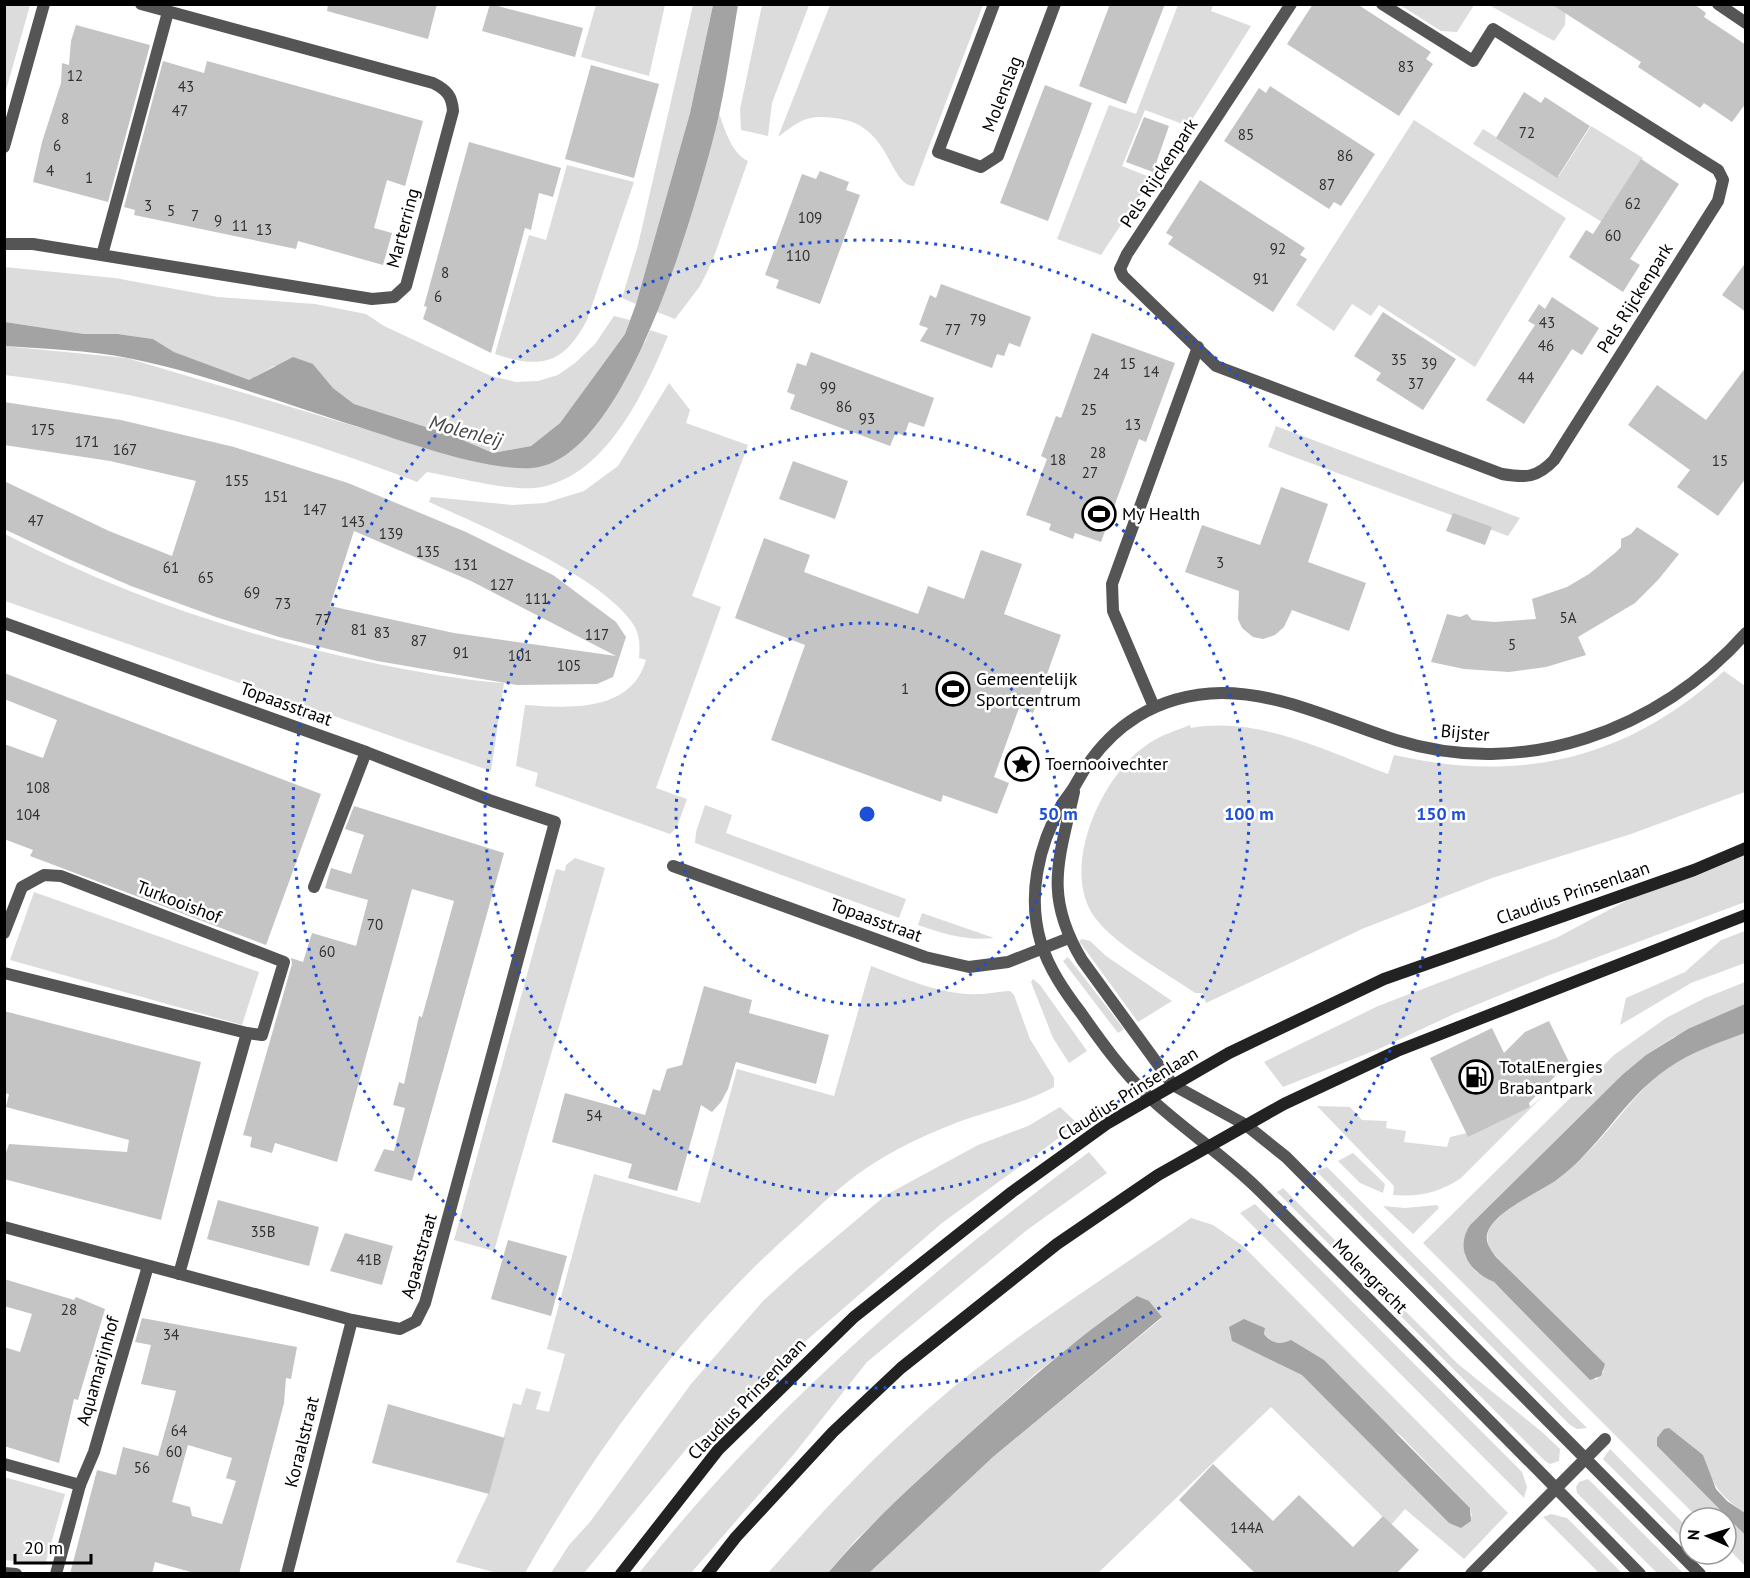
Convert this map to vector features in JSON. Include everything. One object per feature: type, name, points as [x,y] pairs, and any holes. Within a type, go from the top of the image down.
[{"type":"main road","name":"Claudius Prinsenlaan","points":[[621,1574],[718,1450],[854,1317],[1011,1192],[1108,1123],[1229,1053],[1384,979],[1694,870],[1746,848]]},
{"type":"main road","points":[[707,1574],[736,1537],[833,1432],[902,1368],[1057,1244],[1158,1175],[1284,1104],[1397,1051],[1746,915]]},
{"type":"street","points":[[4,147],[44,4]]},
{"type":"street","name":"Marterring","points":[[4,244],[33,244],[372,299],[394,297],[406,286],[453,111],[452,98],[444,89],[433,83],[141,4]]},
{"type":"street","name":"Molenslag","points":[[994,4],[938,152],[981,167],[998,156],[1055,4]]},
{"type":"street","name":"Pels Rijckenpark","points":[[1292,4],[1127,254],[1120,269],[1130,286],[1216,366],[1502,474],[1530,476],[1542,472],[1554,460],[1718,201],[1723,180],[1718,170],[1492,29],[1473,61],[1382,4]]},
{"type":"street","points":[[1718,4],[1746,23]]},
{"type":"street","points":[[102,255],[168,12]]},
{"type":"street","points":[[1154,707],[1118,621],[1111,597],[1112,584],[1198,347]]},
{"type":"street","name":"Topaasstraat","points":[[4,623],[555,822]]},
{"type":"street","name":"Bijster","points":[[1151,1098],[1118,1064],[1056,976],[1043,950],[1035,909],[1036,876],[1053,823],[1089,761],[1109,737],[1132,718],[1154,707],[1188,696],[1249,694],[1279,701],[1400,741],[1441,750],[1483,754],[1526,752],[1570,745],[1613,730],[1654,709],[1692,685],[1723,659],[1746,633]]},
{"type":"street","points":[[314,886],[366,752]]},
{"type":"street","name":"Bijster","points":[[1076,784],[1057,865],[1059,902],[1069,938],[1173,1085]]},
{"type":"street","name":"Agaatstraat","points":[[4,1227],[352,1320],[400,1329],[416,1321],[425,1303],[555,822]]},
{"type":"street","name":"Topaasstraat","points":[[673,866],[925,957],[969,967],[1008,962],[1069,938]]},
{"type":"street","name":"Turkooishof","points":[[4,933],[22,887],[44,875],[61,876],[284,962],[262,1035],[247,1033]]},
{"type":"street","points":[[4,973],[247,1033],[179,1274]]},
{"type":"street","name":"Molengracht","points":[[1173,1085],[1246,1125],[1292,1164],[1700,1574]]},
{"type":"street","name":"Molengracht","points":[[1151,1098],[1210,1145],[1260,1191],[1640,1574]]},
{"type":"street","name":"Aquamarijnhof","points":[[56,1574],[80,1485],[94,1452],[148,1266]]},
{"type":"street","name":"Koraalstraat","points":[[287,1574],[352,1320]]},
{"type":"street","points":[[1471,1574],[1605,1439]]},
{"type":"street","points":[[4,1464],[80,1485]]},
{"type":"street","points":[[4,1573],[16,1574]]},
{"type":"shaded area","points":[[4,5],[30,5],[5,94]]},
{"type":"shaded area","points":[[596,5],[665,5],[649,76],[581,57]]},
{"type":"shaded area","points":[[693,5],[713,5],[690,113],[636,304],[622,298],[638,245]]},
{"type":"shaded area","points":[[713,5],[738,5],[720,112],[687,228],[648,333],[624,383],[596,426],[565,455],[532,468],[512,468],[489,464],[440,453],[239,388],[156,364],[98,353],[5,346],[5,322],[84,334],[118,334],[153,339],[174,352],[249,380],[293,357],[313,364],[333,388],[354,404],[451,435],[493,453],[531,446],[560,423],[625,334],[636,304],[690,113]]},
{"type":"shaded area","points":[[762,5],[809,5],[772,103],[768,136],[741,130],[740,109]]},
{"type":"shaded area","points":[[830,5],[983,5],[914,186],[899,177],[879,144],[870,133],[857,124],[841,119],[814,117],[794,125],[778,137]]},
{"type":"shaded area","points":[[1178,5],[1213,5],[1211,11],[1251,26],[1188,126],[1145,110],[1122,166],[1152,178],[1101,255],[1057,239],[1109,105],[1136,114]]},
{"type":"shaded area","points":[[1400,5],[1474,5],[1457,32],[1441,31]]},
{"type":"shaded area","points":[[1489,5],[1566,5],[1565,25],[1554,41]]},
{"type":"shaded area","points":[[719,113],[733,147],[742,158],[748,161],[712,262],[700,286],[675,319],[657,312],[711,146]]},
{"type":"shaded area","points":[[1414,120],[1566,218],[1475,367],[1379,305],[1371,316],[1352,304],[1334,331],[1296,305]]},
{"type":"shaded area","points":[[1591,126],[1643,158],[1602,222],[1473,144],[1483,129],[1559,176]]},
{"type":"shaded area","points":[[567,165],[634,182],[587,320],[569,346],[549,360],[525,361],[495,354],[529,235],[546,240]]},
{"type":"shaded area","points":[[4,267],[115,278],[218,297],[315,304],[366,314],[384,326],[491,376],[516,382],[538,381],[558,375],[595,344],[614,316],[630,320],[625,334],[560,423],[531,446],[493,453],[451,435],[354,404],[333,388],[313,364],[274,366],[249,381],[174,352],[153,339],[118,334],[84,334],[5,322]]},
{"type":"shaded area","points":[[650,330],[668,336],[635,405],[621,427],[605,448],[586,465],[565,479],[542,487],[530,488],[485,484],[427,472],[417,482],[316,446],[214,415],[111,392],[5,375],[4,346],[127,358],[468,460],[533,468],[645,342]]},
{"type":"shaded area","points":[[669,383],[690,410],[686,423],[748,445],[692,596],[721,607],[656,788],[687,799],[677,827],[670,834],[535,786],[538,773],[516,766],[525,705],[560,707],[596,704],[627,690],[638,677],[646,660],[639,658],[639,642],[635,627],[620,609],[598,590],[571,572],[510,539],[429,502],[431,497],[512,505],[545,503],[584,491],[618,466]]},
{"type":"shaded area","points":[[1276,426],[1520,518],[1508,536],[1286,454],[1268,447]]},
{"type":"shaded area","points":[[5,534],[49,556],[140,595],[234,628],[378,664],[456,678],[504,683],[491,771],[5,601]]},
{"type":"shaded area","points":[[1724,671],[1745,686],[1745,792],[1631,834],[1492,878],[1362,929],[1206,1003],[1202,993],[1195,993],[1117,940],[1096,919],[1085,899],[1081,876],[1083,851],[1090,825],[1101,800],[1131,758],[1153,741],[1190,725],[1191,728],[1242,727],[1267,731],[1316,746],[1388,774],[1394,755],[1441,763],[1486,766],[1529,764],[1571,757],[1611,744],[1650,725],[1687,701]]},
{"type":"shaded area","points":[[705,805],[732,815],[726,833],[906,899],[899,918],[695,843],[696,832]]},
{"type":"shaded area","points":[[1745,854],[1745,902],[1547,976],[1454,1014],[1381,1048],[1283,1087],[1264,1062],[1378,1006],[1556,938],[1639,894]]},
{"type":"shaded area","points":[[575,858],[605,868],[494,1251],[454,1240],[556,869],[565,871],[566,865]]},
{"type":"shaded area","points":[[34,892],[259,972],[242,1025],[10,960]]},
{"type":"shaded area","points":[[922,913],[994,938],[955,936],[918,925]]},
{"type":"shaded area","points":[[1745,931],[1745,963],[1691,983],[1620,1025],[1626,998],[1685,972],[1721,940]]},
{"type":"shaded area","points":[[1082,939],[1090,941],[1106,956],[1172,1001],[1138,1022],[1079,941]]},
{"type":"shaded area","points":[[1068,957],[1124,1029],[1118,1033],[1063,961]]},
{"type":"shaded area","points":[[871,966],[925,986],[953,992],[981,994],[1010,991],[1014,995],[1030,1039],[1054,1078],[1054,1087],[1032,1098],[961,1121],[919,1139],[879,1160],[846,1183],[755,1267],[680,1347],[646,1390],[583,1479],[525,1573],[497,1573],[456,1562],[488,1494],[513,1403],[521,1405],[526,1388],[541,1392],[536,1409],[549,1412],[565,1354],[547,1349],[594,1174],[700,1203],[737,1069],[834,1096]]},
{"type":"shaded area","points":[[1033,979],[1040,985],[1087,1051],[1069,1063],[1053,1038],[1031,982]]},
{"type":"shaded area","points":[[1745,982],[1745,1004],[1674,1037],[1646,1055],[1622,1075],[1470,1225],[1465,1256],[1475,1271],[1494,1282],[1596,1380],[1604,1371],[1492,1252],[1488,1245],[1489,1230],[1493,1223],[1511,1207],[1578,1161],[1654,1079],[1695,1053],[1745,1033],[1745,1513],[1718,1489],[1703,1455],[1657,1446],[1716,1506],[1686,1506],[1423,1243],[1614,1055],[1666,1018],[1705,998]]},
{"type":"shaded area","points":[[1745,1004],[1745,1033],[1695,1053],[1651,1081],[1571,1168],[1555,1181],[1501,1215],[1487,1233],[1488,1244],[1497,1258],[1605,1364],[1601,1376],[1590,1380],[1494,1282],[1485,1278],[1472,1266],[1464,1251],[1465,1234],[1470,1225],[1622,1075],[1646,1055],[1688,1029]]},
{"type":"shaded area","points":[[1544,1095],[1461,1178],[1437,1190],[1412,1195],[1393,1195],[1394,1186],[1317,1106],[1350,1107],[1362,1120],[1387,1121],[1386,1128],[1406,1131],[1404,1142],[1447,1147],[1450,1137],[1467,1133],[1468,1136],[1530,1107]]},
{"type":"shaded area","points":[[1060,1107],[1078,1124],[942,1223],[808,1339],[720,1426],[692,1442],[584,1573],[551,1573],[569,1545],[590,1522],[691,1384],[763,1301],[886,1195],[978,1145],[1028,1126]]},
{"type":"shaded area","points":[[1089,1152],[1107,1173],[1027,1230],[867,1362],[794,1454],[691,1573],[639,1573],[741,1455],[850,1348],[966,1248]]},
{"type":"shaded area","points":[[1353,1153],[1385,1184],[1383,1193],[1360,1183],[1338,1161]]},
{"type":"shaded area","points":[[1327,1167],[1587,1428],[1577,1429],[1570,1425],[1316,1171]]},
{"type":"shaded area","points":[[1283,1188],[1458,1364],[1560,1449],[1559,1461],[1550,1464],[1545,1461],[1277,1192]]},
{"type":"shaded area","points":[[1255,1204],[1522,1472],[1527,1487],[1524,1498],[1240,1213]]},
{"type":"shaded area","points":[[1437,1205],[1439,1208],[1413,1234],[1383,1206],[1405,1208]]},
{"type":"shaded area","points":[[1191,1218],[1213,1225],[1243,1246],[1508,1513],[1464,1559],[1405,1509],[1391,1525],[1271,1407],[1098,1573],[869,1573],[993,1457],[1162,1318],[1149,1301],[1118,1309],[1035,1374],[920,1478],[855,1541],[828,1573],[767,1574],[845,1488],[929,1408],[1024,1333]],"holes":[[[1265,1328],[1264,1334],[1272,1342],[1283,1344],[1401,1436],[1470,1508],[1472,1516],[1449,1523],[1302,1374],[1232,1341]]]},
{"type":"shaded area","points":[[1137,1296],[1149,1301],[1162,1317],[993,1457],[869,1573],[828,1573],[897,1500],[991,1414],[1073,1344]]},
{"type":"shaded area","points":[[1244,1319],[1265,1328],[1264,1334],[1273,1342],[1283,1343],[1291,1340],[1324,1360],[1470,1508],[1471,1521],[1461,1528],[1449,1523],[1302,1375],[1232,1341],[1229,1327]]},
{"type":"shaded area","points":[[1669,1428],[1703,1455],[1716,1489],[1734,1506],[1716,1506],[1657,1446],[1657,1438],[1664,1429]]},
{"type":"shaded area","points":[[1610,1449],[1678,1518],[1678,1534],[1603,1459]]},
{"type":"shaded area","points":[[4,1477],[65,1494],[45,1565],[5,1560]]},
{"type":"shaded area","points":[[1588,1479],[1683,1573],[1657,1573],[1577,1493],[1576,1487],[1579,1482]]},
{"type":"shaded area","points":[[1738,1508],[1745,1513],[1745,1535],[1738,1528]]},
{"type":"shaded area","points":[[1551,1514],[1567,1518],[1622,1573],[1599,1573],[1543,1517]]},
{"type":"shaded area","points":[[1738,1528],[1745,1535],[1745,1566],[1738,1559]]},
{"type":"building","points":[[328,4],[437,4],[428,39],[327,11]]},
{"type":"building","points":[[490,4],[583,28],[575,57],[482,31]]},
{"type":"building","points":[[1110,4],[1165,4],[1126,104],[1079,86]]},
{"type":"building","points":[[1313,4],[1357,4],[1431,52],[1426,59],[1433,64],[1399,116],[1287,44]]},
{"type":"building","points":[[1551,4],[1694,4],[1706,13],[1704,17],[1746,45],[1746,103],[1732,122],[1704,103],[1700,108],[1638,67],[1641,62]]},
{"type":"building","points":[[76,25],[150,45],[108,202],[33,182],[42,142],[61,83],[62,63],[69,65],[71,41]]},
{"type":"building","points":[[163,61],[204,73],[207,61],[423,121],[405,186],[387,180],[374,228],[392,233],[383,265],[298,241],[296,249],[134,215],[135,210],[124,207]]},
{"type":"building","points":[[591,65],[659,84],[634,178],[565,159]]},
{"type":"building","points":[[1045,85],[1092,103],[1048,221],[1000,203]]},
{"type":"building","points":[[1270,86],[1375,154],[1341,206],[1334,202],[1329,209],[1224,141],[1259,88],[1266,93]]},
{"type":"building","points":[[1524,92],[1541,103],[1545,97],[1590,126],[1557,178],[1496,138]]},
{"type":"building","points":[[1144,117],[1169,126],[1153,172],[1126,162]]},
{"type":"building","points":[[469,142],[561,168],[553,197],[539,193],[531,230],[525,228],[491,353],[423,319],[427,307],[424,306]]},
{"type":"building","points":[[1641,159],[1679,184],[1630,259],[1640,265],[1623,292],[1569,257],[1586,230],[1593,234]]},
{"type":"building","points":[[820,171],[849,182],[846,190],[860,195],[820,304],[776,288],[779,280],[765,275],[802,174],[816,179]]},
{"type":"building","points":[[1200,180],[1305,248],[1300,255],[1307,259],[1273,312],[1168,244],[1173,237],[1166,233]]},
{"type":"building","points":[[1746,262],[1746,312],[1722,295]]},
{"type":"building","points":[[941,284],[1031,317],[1020,347],[1009,343],[1004,356],[997,354],[992,368],[920,341],[928,328],[919,325],[930,295],[936,298]]},
{"type":"building","points":[[1552,297],[1599,328],[1582,355],[1572,349],[1524,424],[1486,400],[1535,325],[1528,321],[1539,304],[1545,309]]},
{"type":"building","points":[[1383,312],[1456,359],[1423,410],[1376,380],[1381,373],[1354,356]]},
{"type":"building","points":[[1092,333],[1175,363],[1146,442],[1139,439],[1101,542],[1075,533],[1073,539],[1049,530],[1051,524],[1026,515],[1047,459],[1041,456],[1056,416],[1061,418]]},
{"type":"building","points":[[811,352],[934,398],[924,427],[909,422],[904,436],[896,432],[890,446],[790,409],[795,395],[787,392],[797,363],[806,366]]},
{"type":"building","points":[[1746,367],[1746,478],[1718,516],[1677,487],[1690,470],[1628,425],[1657,385],[1706,420]]},
{"type":"building","points":[[4,402],[121,420],[234,447],[348,483],[466,532],[553,575],[616,622],[626,637],[613,677],[597,684],[517,685],[377,661],[279,637],[131,586],[4,529],[4,481],[109,531],[172,556],[196,481],[110,461],[4,445]],"holes":[[[354,531],[471,581],[616,656],[454,633],[330,606]]]},
{"type":"building","points":[[793,461],[848,481],[835,519],[779,499]]},
{"type":"building","points":[[1281,487],[1328,504],[1308,562],[1366,583],[1349,631],[1292,610],[1284,627],[1275,635],[1263,639],[1253,637],[1242,628],[1238,619],[1239,591],[1185,572],[1202,525],[1260,545]]},
{"type":"building","points":[[1453,513],[1492,527],[1485,545],[1446,531]]},
{"type":"building","points":[[1637,527],[1679,554],[1635,603],[1578,637],[1586,655],[1546,667],[1509,672],[1464,669],[1431,662],[1447,614],[1460,617],[1467,614],[1472,620],[1494,622],[1536,619],[1532,599],[1567,587],[1589,574],[1615,553],[1621,547],[1621,539],[1631,534]]},
{"type":"building","points":[[764,538],[810,555],[804,572],[918,614],[928,586],[964,599],[981,550],[1022,564],[1004,614],[1061,635],[1033,713],[1019,708],[994,777],[1009,783],[997,814],[943,795],[941,802],[771,740],[805,645],[735,618]]},
{"type":"building","points":[[4,673],[321,794],[266,945],[30,856],[33,850],[4,839],[4,744],[43,758],[57,720],[4,699]]},
{"type":"building","points":[[354,806],[504,853],[412,1181],[374,1171],[384,1149],[394,1151],[405,1108],[393,1105],[399,1082],[404,1084],[419,1016],[422,1017],[454,901],[412,889],[337,1162],[275,1143],[272,1153],[250,1147],[252,1137],[243,1135],[292,964],[291,958],[303,962],[312,933],[356,946],[368,900],[325,888],[331,868],[351,874],[364,835],[345,829]]},
{"type":"building","points":[[704,986],[752,1000],[749,1013],[829,1035],[816,1084],[736,1062],[728,1089],[721,1102],[712,1112],[701,1105],[677,1191],[628,1178],[632,1164],[552,1142],[565,1093],[645,1115],[653,1089],[660,1091],[667,1069],[682,1065]]},
{"type":"building","points":[[4,1011],[201,1062],[161,1220],[4,1179],[4,1158],[9,1144],[127,1152],[129,1140],[6,1107],[9,1094],[4,1093]]},
{"type":"building","points":[[1549,1021],[1569,1062],[1529,1103],[1530,1107],[1468,1137],[1430,1058],[1492,1028],[1504,1053],[1525,1032]]},
{"type":"building","points":[[218,1200],[319,1227],[309,1266],[207,1239]]},
{"type":"building","points":[[345,1233],[393,1246],[382,1285],[330,1271]]},
{"type":"building","points":[[508,1240],[567,1256],[551,1316],[491,1299]]},
{"type":"building","points":[[4,1279],[74,1300],[76,1297],[105,1309],[78,1400],[74,1399],[59,1463],[4,1446],[4,1347],[20,1352],[32,1314],[4,1306]]},
{"type":"building","points":[[142,1318],[297,1347],[291,1379],[286,1378],[284,1403],[239,1574],[198,1574],[155,1562],[152,1574],[70,1574],[97,1470],[116,1475],[123,1447],[158,1456],[168,1421],[176,1391],[141,1384],[151,1345],[135,1342]],"holes":[[[188,1445],[232,1458],[226,1478],[236,1481],[222,1524],[192,1516],[190,1507],[172,1502]]]},
{"type":"building","points":[[388,1404],[505,1438],[489,1494],[372,1463]]},
{"type":"building","points":[[1213,1464],[1273,1521],[1299,1495],[1353,1547],[1383,1516],[1419,1550],[1396,1574],[1256,1574],[1179,1500]]},
{"type":"place","name":"My Health","points":[[1099,514]]},
{"type":"place","name":"Gemeentelijk Sportcentrum","points":[[953,689]]},
{"type":"place","name":"Toernooivechter","points":[[1022,764]]},
{"type":"place","name":"TotalEnergies Brabantpark","points":[[1476,1077]]},
{"type":"water label","name":"Molenleij","points":[[466,431]]}]
